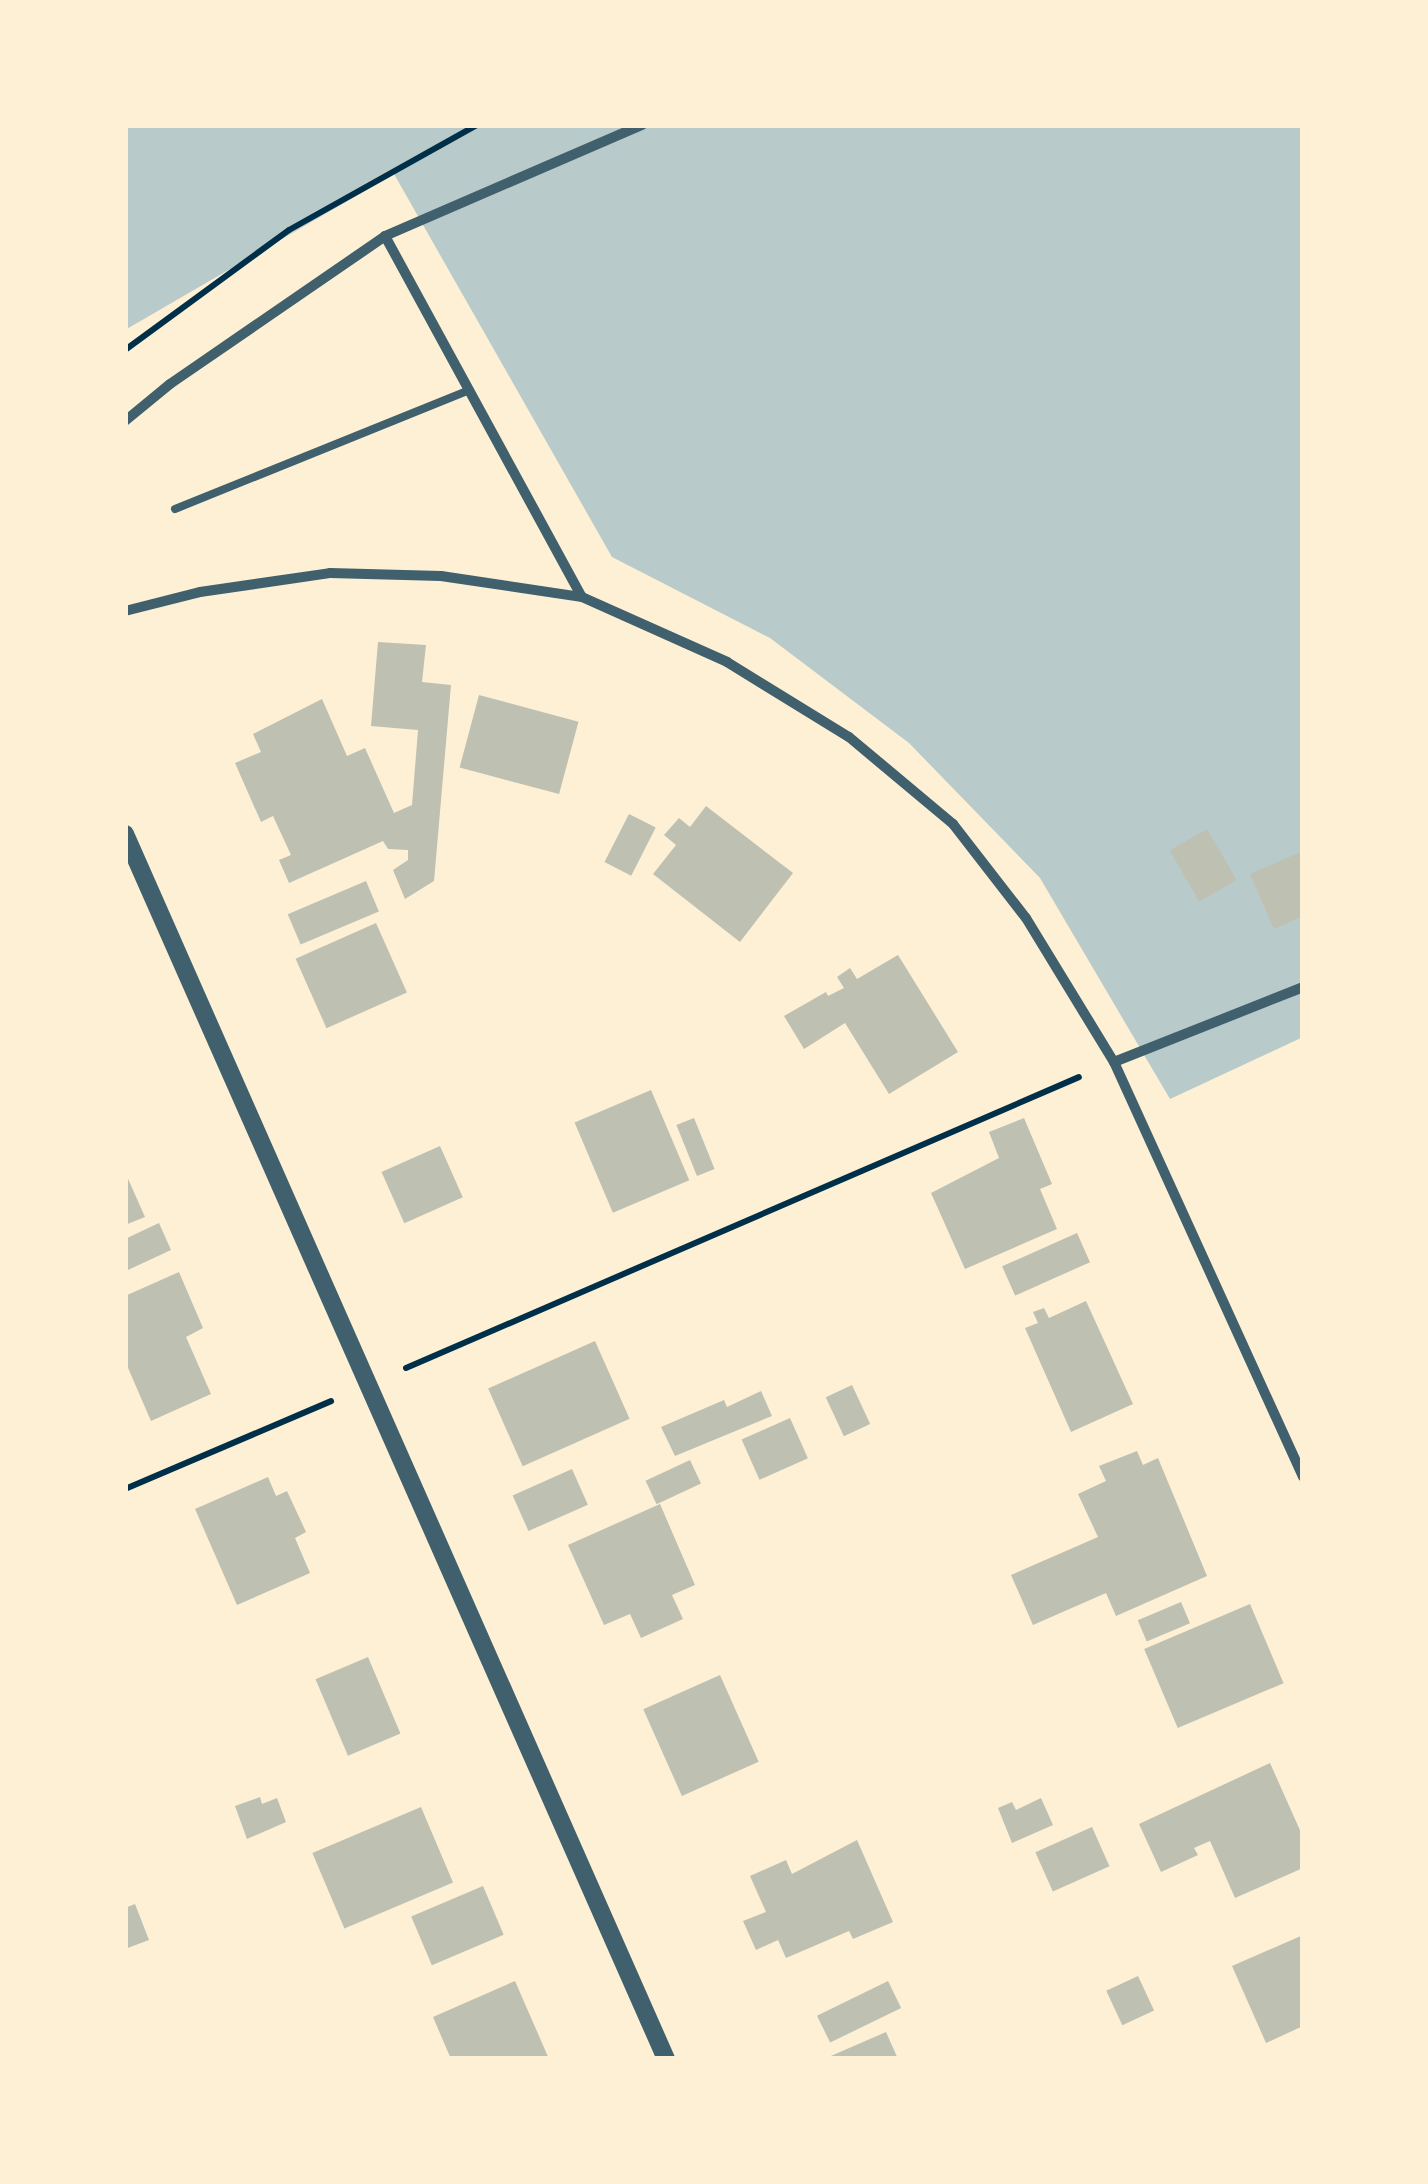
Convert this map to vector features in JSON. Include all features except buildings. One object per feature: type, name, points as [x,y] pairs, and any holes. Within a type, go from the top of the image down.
[{"type":"street","points":[[125,421],[170,384],[385,236],[642,125]]},
{"type":"street","points":[[385,236],[582,597]]},
{"type":"street","points":[[125,611],[200,592],[330,573],[441,576],[582,597],[727,662],[848,737],[953,824],[1026,918],[1114,1062],[1303,1477]]},
{"type":"street","points":[[125,834],[666,2059]]},
{"type":"street","points":[[1114,1062],[1303,987]]},
{"type":"lane","points":[[174,510],[469,390]]},
{"type":"path","points":[[125,350],[289,230],[477,125]]},
{"type":"path","points":[[125,1489],[1114,1062]]},
{"type":"shaded area","points":[[125,125],[1303,125],[1303,1037],[1170,1099],[1040,878],[909,743],[770,638],[612,557],[394,174],[125,330]]}]
